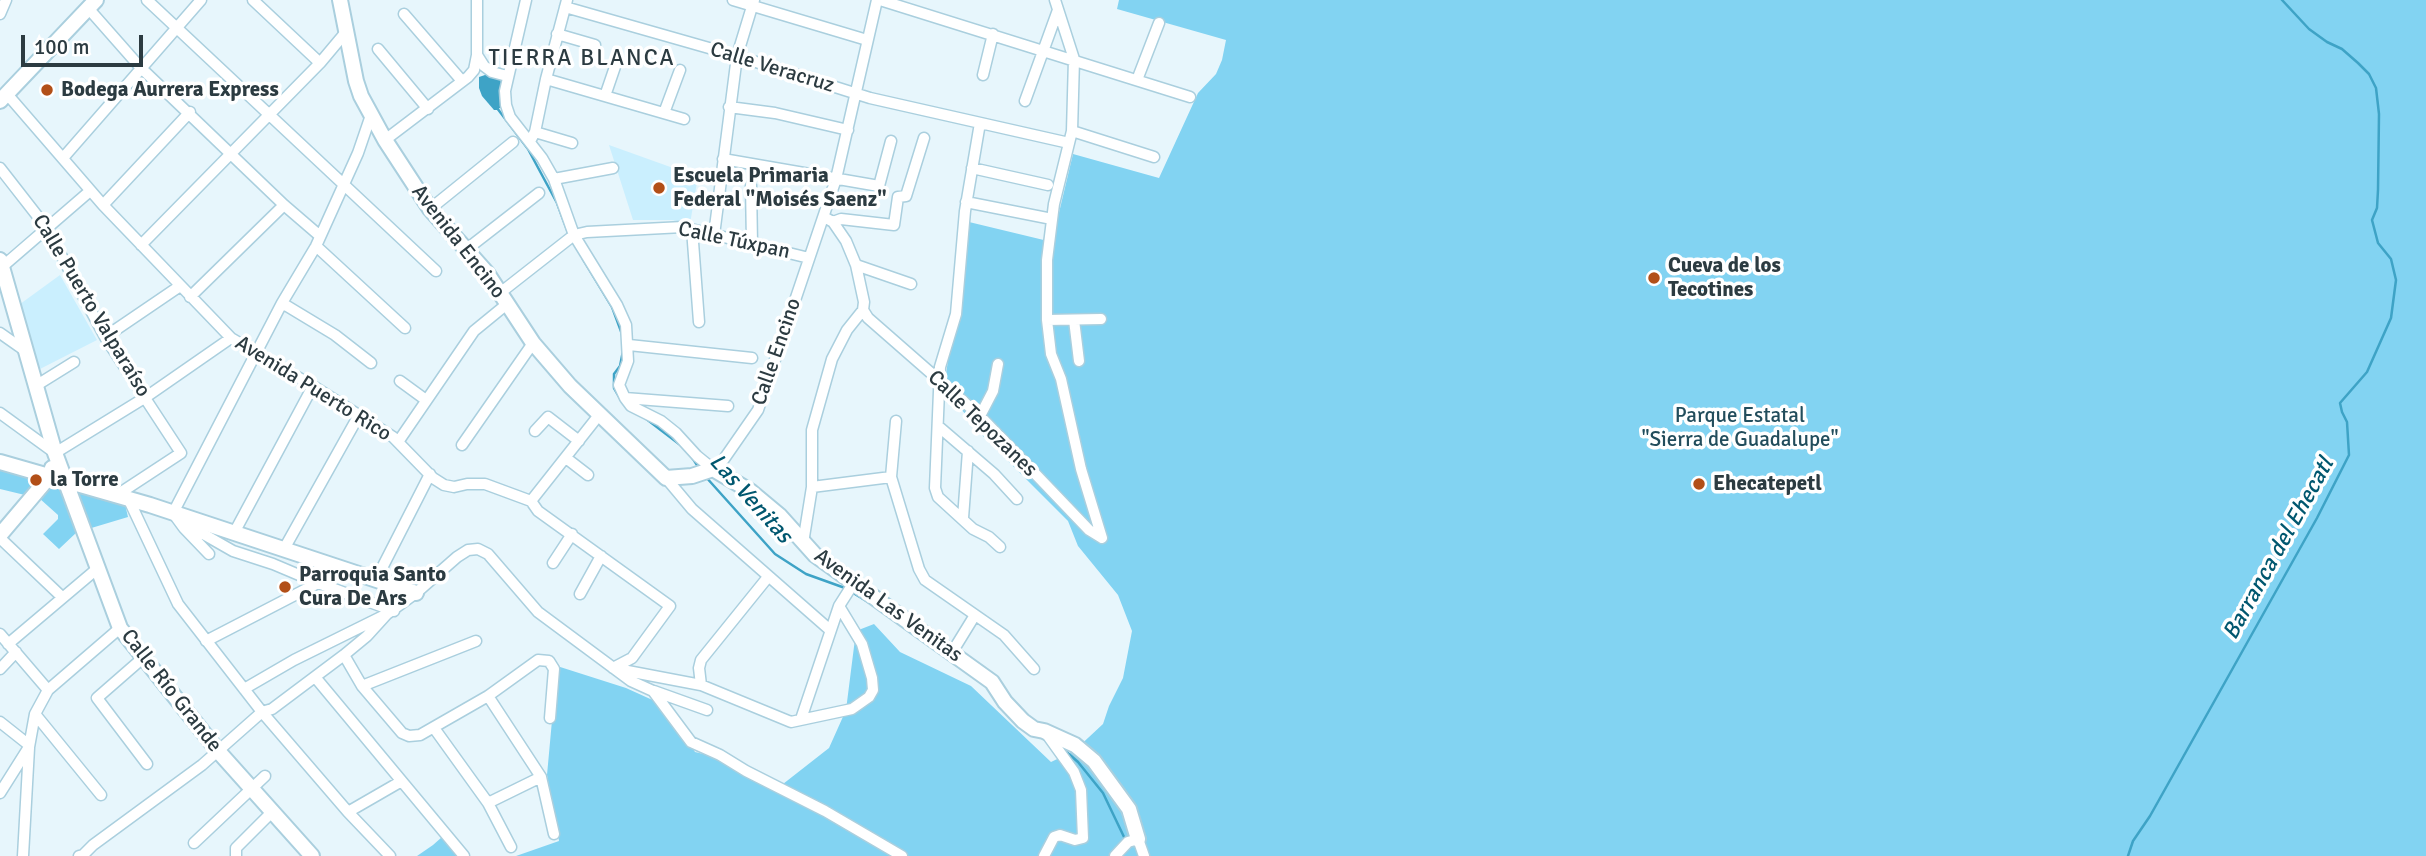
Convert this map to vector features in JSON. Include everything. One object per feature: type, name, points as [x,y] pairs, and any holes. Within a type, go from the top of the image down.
[{"type":"main road","name":"Avenida Encino","points":[[340,0],[356,81],[385,140],[429,209],[487,273],[533,343],[570,386],[666,478]]},
{"type":"main road","points":[[4,98],[92,4]]},
{"type":"main road","name":"Calle Río Grande","points":[[1,263],[55,453],[120,628],[218,751],[312,856]]},
{"type":"main road","points":[[0,537],[50,477],[55,453]]},
{"type":"main road","points":[[0,462],[122,496],[416,593]]},
{"type":"main road","points":[[666,478],[706,471]]},
{"type":"main road","name":"Avenida Las Venitas","points":[[706,471],[760,499],[850,588],[972,666],[992,682],[1005,702],[1023,721],[1034,729],[1075,745],[1094,761],[1129,809],[1130,842]]},
{"type":"street","points":[[0,14],[6,0]]},
{"type":"street","points":[[147,0],[436,271]]},
{"type":"street","points":[[62,158],[201,0]]},
{"type":"street","points":[[253,0],[320,63]]},
{"type":"street","points":[[385,140],[474,70],[477,55],[477,0]]},
{"type":"street","points":[[526,0],[508,76],[506,105],[510,117],[533,137],[554,178],[572,237],[617,305],[626,325],[628,361],[619,385],[625,398],[728,406]]},
{"type":"street","points":[[733,0],[753,3],[867,40]]},
{"type":"street","points":[[878,0],[908,4],[1190,97]]},
{"type":"street","name":"Calle Encino","points":[[706,471],[724,459],[758,410],[810,258],[828,219],[878,0]]},
{"type":"street","points":[[714,235],[737,56],[753,3]]},
{"type":"street","points":[[92,4],[140,67],[190,112],[405,328]]},
{"type":"street","points":[[533,137],[566,4]]},
{"type":"street","name":"Calle Veracruz","points":[[566,4],[855,94],[1069,143]]},
{"type":"street","points":[[1025,100],[1057,5]]},
{"type":"street","points":[[1057,5],[1074,60],[1072,131],[1052,219],[1047,260],[1047,320],[1101,319]]},
{"type":"street","points":[[404,14],[462,81]]},
{"type":"street","points":[[1137,80],[1159,23]]},
{"type":"street","points":[[141,245],[270,116],[346,32]]},
{"type":"street","points":[[558,34],[595,44]]},
{"type":"street","points":[[983,75],[993,34]]},
{"type":"street","points":[[378,49],[428,108]]},
{"type":"street","points":[[477,55],[492,72],[508,76]]},
{"type":"street","points":[[605,96],[618,58]]},
{"type":"street","points":[[664,113],[680,70]]},
{"type":"street","points":[[546,79],[684,119]]},
{"type":"street","name":"Avenida Puerto Rico","points":[[4,98],[231,338],[359,415],[398,442],[444,485],[454,487],[485,484],[531,501],[538,511],[670,606],[632,658],[613,668]]},
{"type":"street","points":[[729,107],[775,113],[848,130]]},
{"type":"street","points":[[103,205],[190,112]]},
{"type":"street","points":[[209,554],[173,513],[282,303],[318,241],[344,185],[371,115]]},
{"type":"street","points":[[980,123],[966,202],[956,314],[940,367],[935,488],[938,497],[973,529],[1000,547]]},
{"type":"street","points":[[1072,131],[1154,157]]},
{"type":"street","points":[[533,137],[572,143]]},
{"type":"street","points":[[828,219],[894,225],[898,197],[906,196],[924,138]]},
{"type":"street","points":[[723,159],[879,186],[891,141]]},
{"type":"street","points":[[429,209],[513,142]]},
{"type":"street","name":"Calle Puerto Valparaíso","points":[[0,168],[46,227],[105,337],[181,453],[122,496]]},
{"type":"street","points":[[554,178],[613,168]]},
{"type":"street","points":[[972,168],[1048,185]]},
{"type":"street","points":[[751,185],[752,244]]},
{"type":"street","points":[[1,263],[90,191]]},
{"type":"street","points":[[467,249],[539,193]]},
{"type":"street","points":[[966,202],[1052,219]]},
{"type":"street","points":[[190,297],[284,205]]},
{"type":"street","points":[[803,543],[812,487],[812,430],[832,359],[847,330],[863,310],[864,302],[856,265],[846,241],[828,219]]},
{"type":"street","name":"Calle Túxpan","points":[[572,237],[587,232],[683,227],[810,258]]},
{"type":"street","points":[[692,229],[699,322]]},
{"type":"street","points":[[398,442],[474,331],[503,299],[572,237]]},
{"type":"street","points":[[856,265],[911,284]]},
{"type":"street","points":[[105,337],[180,286]]},
{"type":"street","points":[[282,303],[335,335],[371,363]]},
{"type":"street","name":"Calle Tepozanes","points":[[863,310],[868,318],[980,416],[1089,530],[1101,538],[1081,469],[1061,379],[1051,354],[1047,320]]},
{"type":"street","points":[[1074,320],[1079,361]]},
{"type":"street","points":[[0,334],[27,352]]},
{"type":"street","points":[[0,412],[55,453],[146,397],[231,338]]},
{"type":"street","points":[[462,445],[533,343]]},
{"type":"street","points":[[629,345],[752,358]]},
{"type":"street","points":[[37,385],[74,362]]},
{"type":"street","points":[[980,416],[993,391],[998,364]]},
{"type":"street","points":[[400,382],[426,400]]},
{"type":"street","points":[[234,533],[313,386]]},
{"type":"street","name":"Avenida Las Venitas","points":[[625,398],[631,406],[661,421],[676,433],[697,456],[706,471]]},
{"type":"street","points":[[284,549],[359,415]]},
{"type":"street","points":[[531,501],[599,415]]},
{"type":"street","points":[[536,432],[548,417],[579,441]]},
{"type":"street","points":[[896,421],[891,477],[919,569],[925,580],[1004,635],[1034,669]]},
{"type":"street","points":[[938,426],[1017,499]]},
{"type":"street","points":[[962,518],[968,451]]},
{"type":"street","points":[[566,458],[588,475]]},
{"type":"street","points":[[383,566],[430,474]]},
{"type":"street","points":[[812,487],[891,477]]},
{"type":"street","points":[[666,478],[692,509],[830,630]]},
{"type":"street","points":[[122,496],[178,604],[206,642],[262,712],[348,812],[390,856]]},
{"type":"street","points":[[184,528],[191,527],[233,551],[273,564],[390,612]]},
{"type":"street","points":[[553,563],[572,534]]},
{"type":"street","points":[[0,537],[62,597]]},
{"type":"street","points":[[244,689],[294,660],[390,612],[457,556],[468,550],[478,549],[488,554],[538,612],[631,681],[706,709]]},
{"type":"street","points":[[580,594],[601,556]]},
{"type":"street","points":[[8,644],[98,568]]},
{"type":"street","points":[[701,685],[701,660],[768,578]]},
{"type":"street","points":[[206,642],[318,583]]},
{"type":"street","points":[[796,720],[839,606],[850,588]]},
{"type":"street","points":[[613,668],[701,685],[796,720],[852,709],[869,698],[873,690],[862,644],[839,606]]},
{"type":"street","points":[[82,856],[218,751],[262,712],[272,709],[344,655],[390,612]]},
{"type":"street","points":[[951,654],[975,615]]},
{"type":"street","points":[[23,856],[29,746],[35,714],[48,691],[120,628]]},
{"type":"street","points":[[0,634],[48,691]]},
{"type":"street","points":[[362,686],[476,641]]},
{"type":"street","points":[[0,668],[16,652]]},
{"type":"street","points":[[344,655],[362,686],[402,733],[409,736],[434,728],[488,696],[538,660],[549,661],[554,669],[550,718]]},
{"type":"street","points":[[145,657],[97,698],[147,764]]},
{"type":"street","points":[[315,677],[464,856]]},
{"type":"street","points":[[653,691],[691,742],[825,811],[902,856]]},
{"type":"street","points":[[488,696],[541,777],[554,834]]},
{"type":"street","points":[[35,714],[101,795]]},
{"type":"street","points":[[0,722],[29,746]]},
{"type":"street","points":[[434,728],[488,803],[511,847]]},
{"type":"street","points":[[1044,856],[1054,837],[1060,835],[1075,840],[1083,838],[1081,790],[1074,772],[1045,733]]},
{"type":"street","points":[[0,793],[29,746]]},
{"type":"street","points":[[194,843],[265,776]]},
{"type":"street","points":[[488,803],[541,777]]},
{"type":"street","points":[[348,812],[400,782]]},
{"type":"street","points":[[236,856],[236,848],[271,813]]},
{"type":"street","points":[[1115,856],[1130,842]]},
{"type":"street","name":"Avenida Las Venitas","points":[[1130,842],[1144,856]]},
{"type":"shaded area","points":[[488,74],[499,78],[501,82],[501,107],[497,110],[482,96],[479,88],[479,77]]},
{"type":"shaded area","name":"Escuela Primaria Federal \"Moisés Saenz\"","points":[[609,145],[676,169],[676,176],[698,176],[690,224],[672,220],[633,220]]},
{"type":"shaded area","points":[[60,275],[97,340],[36,371],[16,307]]},
{"type":"green space","name":"Parque Estatal \"Sierra de Guadalupe\"","points":[[1119,0],[2426,0],[2426,856],[516,856],[559,841],[547,775],[557,666],[626,688],[668,707],[695,752],[708,755],[765,785],[783,784],[829,748],[846,710],[856,631],[874,624],[900,652],[971,686],[1051,762],[1074,751],[1103,724],[1123,678],[1132,631],[1118,595],[1078,546],[1068,521],[980,433],[944,387],[969,222],[1052,242],[1073,154],[1159,178],[1198,93],[1216,74],[1226,40],[1117,9]]},
{"type":"green space","points":[[0,465],[42,476],[29,496],[0,489]]},
{"type":"green space","points":[[52,483],[59,484],[77,532],[59,549],[43,534],[58,519],[58,515],[39,498]]},
{"type":"green space","points":[[78,490],[124,500],[128,517],[88,529]]},
{"type":"green space","points":[[442,837],[460,856],[417,856],[433,845]]},
{"type":"waterway","name":"Barranca del Ehecatl","points":[[2128,856],[2133,841],[2150,816],[2317,518],[2349,455],[2347,422],[2340,403],[2367,372],[2391,318],[2396,280],[2391,259],[2378,243],[2372,220],[2377,208],[2378,190],[2379,114],[2376,88],[2369,74],[2358,63],[2342,49],[2309,29],[2282,0]]},
{"type":"waterway","name":"Las Venitas","points":[[497,108],[528,149],[557,203],[569,235]]},
{"type":"waterway","name":"Las Venitas","points":[[583,259],[612,307],[622,334]]},
{"type":"waterway","name":"Las Venitas","points":[[621,400],[614,388],[614,374],[620,366],[623,351]]},
{"type":"waterway","name":"Las Venitas","points":[[645,418],[679,444]]},
{"type":"waterway","name":"Las Venitas","points":[[691,456],[699,468]]},
{"type":"waterway","name":"Las Venitas","points":[[705,476],[775,554],[806,574],[845,588],[868,602]]},
{"type":"waterway","name":"Las Venitas","points":[[1062,748],[1078,762],[1103,793],[1125,839]]},
{"type":"place","name":"Bodega Aurrera Express","points":[[47,90]]},
{"type":"place","name":"Escuela Primaria Federal \"Moisés Saenz\"","points":[[659,188]]},
{"type":"place","name":"Cueva de los Tecotines","points":[[1654,278]]},
{"type":"place","name":"la Torre","points":[[36,480]]},
{"type":"place","name":"Ehecatepetl","points":[[1699,484]]},
{"type":"place","name":"Parroquia Santo Cura De Ars","points":[[285,587]]},
{"type":"district","name":"TIERRA BLANCA","points":[[582,59]]}]
